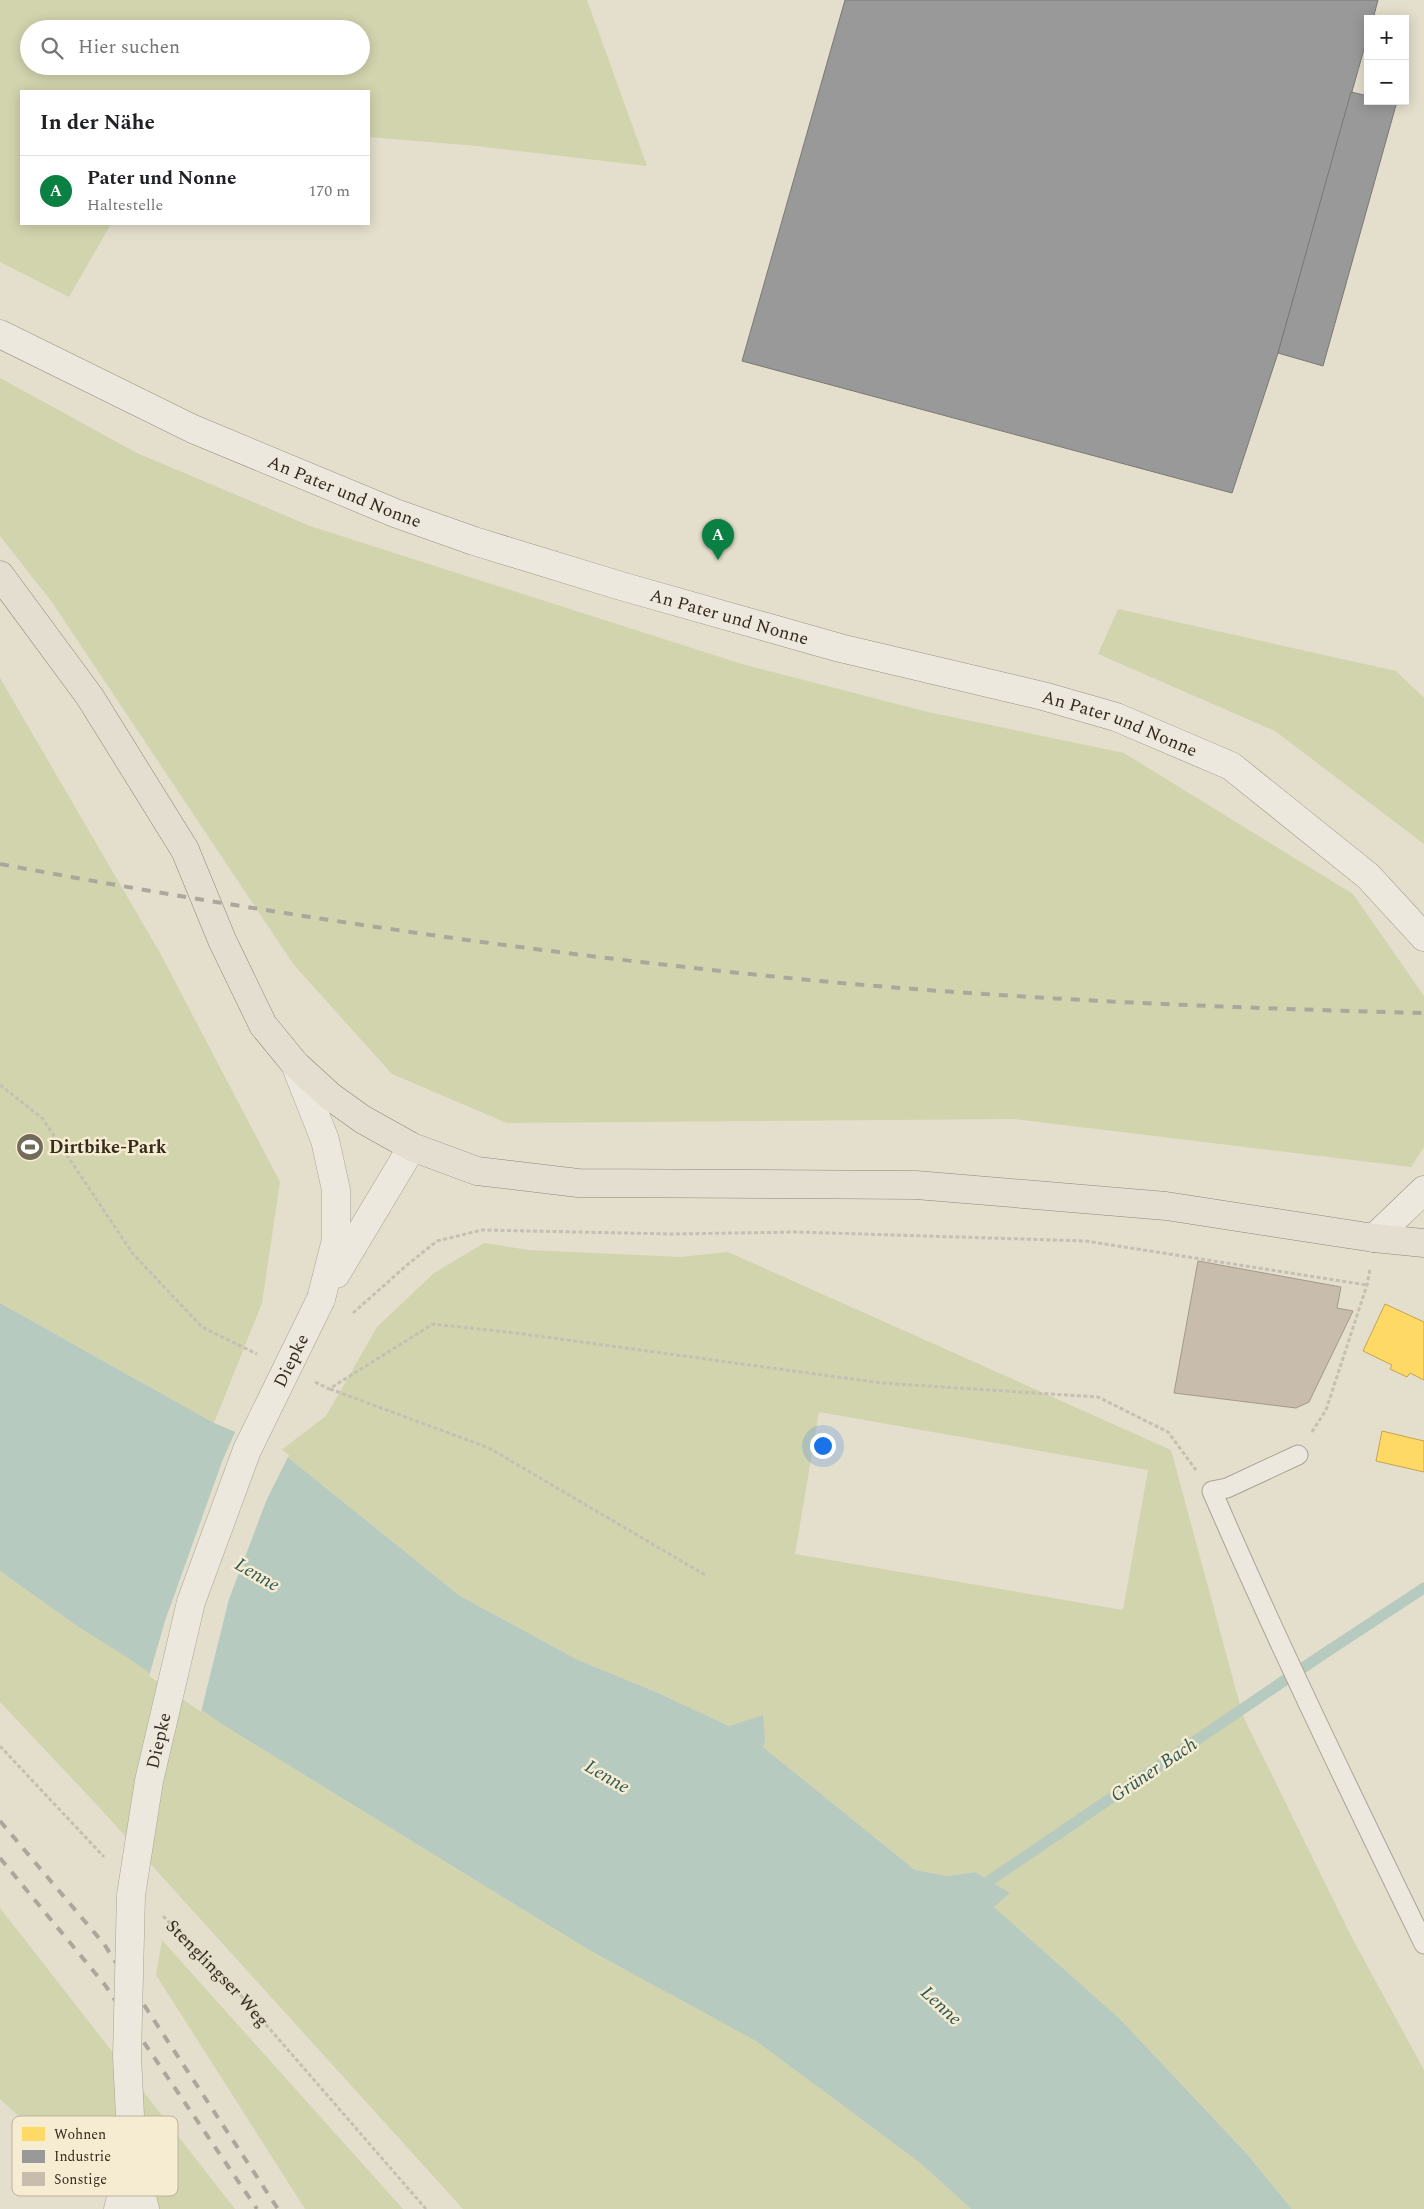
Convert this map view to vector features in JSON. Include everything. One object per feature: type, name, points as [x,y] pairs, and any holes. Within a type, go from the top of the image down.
[{"type":"main road","name":"An Pater und Nonne","points":[[0,334],[193,429],[395,513],[474,541],[621,586],[840,648],[1043,696],[1116,716],[1231,766],[1368,876],[1424,937]]},
{"type":"main road","points":[[0,575],[90,696],[185,850],[222,940],[263,1025],[295,1064],[330,1096],[362,1119],[412,1147],[478,1170],[578,1183],[916,1185],[1166,1206],[1374,1238],[1424,1242]]},
{"type":"main road","name":"Diepke","points":[[295,1064],[325,1140],[336,1190],[336,1240],[321,1298]]},
{"type":"main road","name":"Diepke","points":[[130,2116],[127,2056],[131,1895],[149,1780],[191,1602],[247,1450],[321,1298],[412,1147]]},
{"type":"main road","points":[[1374,1238],[1424,1190]]},
{"type":"main road","points":[[1374,1238],[1424,1262]]},
{"type":"main road","points":[[118,2209],[121,2196]]},
{"type":"main road","name":"Diepke","points":[[142,2196],[145,2209]]},
{"type":"lane","points":[[1298,1455],[1227,1488],[1212,1491],[1252,1584],[1424,1944]]},
{"type":"path","points":[[0,1085],[42,1118],[133,1254],[202,1327],[261,1356]]},
{"type":"path","points":[[353,1313],[406,1265],[437,1241],[482,1230],[602,1234],[798,1232],[1086,1241],[1367,1285],[1326,1410],[1298,1455]]},
{"type":"path","points":[[329,1389],[433,1324],[516,1333],[881,1382],[1098,1397],[1168,1432],[1212,1491]]},
{"type":"path","points":[[312,1381],[489,1448],[707,1576]]},
{"type":"path","points":[[0,1746],[108,1861]]},
{"type":"path","name":"Stenglingser Weg","points":[[162,1915],[236,1990],[426,2209]]},
{"type":"green space","points":[[0,0],[587,0],[647,166],[477,146],[370,137],[370,90],[20,90],[20,225],[110,225],[69,297],[0,262]]},
{"type":"green space","points":[[0,378],[137,453],[310,526],[742,664],[928,712],[1124,753],[1353,894],[1424,996],[1424,1147],[1411,1167],[1014,1119],[507,1123],[392,1074],[294,965],[52,602],[0,536]]},
{"type":"green space","points":[[1118,609],[1396,671],[1424,698],[1424,844],[1275,731],[1098,654]]},
{"type":"green space","points":[[0,678],[160,953],[280,1182],[262,1303],[214,1423],[0,1303]]},
{"type":"green space","points":[[484,1243],[529,1250],[680,1257],[728,1252],[1171,1450],[1243,1716],[1351,1936],[1424,2070],[1424,2209],[1292,2209],[1247,2154],[1120,2019],[994,1907],[1009,1893],[975,1872],[947,1876],[915,1870],[763,1747],[729,1726],[656,1692],[578,1660],[460,1596],[280,1451],[326,1416],[377,1327],[434,1273]],"holes":[[[819,1412],[1148,1470],[1123,1610],[795,1554]]]},
{"type":"green space","points":[[0,1571],[220,1723],[589,1950],[756,2041],[919,2162],[971,2209],[463,2209],[98,1806],[0,1702]]},
{"type":"green space","points":[[0,1908],[162,2116],[18,2116],[0,2099]]},
{"type":"green space","points":[[162,1940],[403,2209],[305,2209],[156,1975]]},
{"type":"green space","points":[[178,2136],[235,2209],[151,2209],[129,2196],[178,2196]]},
{"type":"water","name":"Lenne","points":[[0,1303],[214,1423],[280,1451],[460,1596],[578,1660],[656,1692],[729,1726],[763,1715],[765,1740],[763,1747],[915,1870],[947,1876],[975,1872],[1010,1893],[994,1907],[1120,2019],[1247,2154],[1292,2209],[971,2209],[919,2162],[756,2041],[589,1950],[220,1723],[128,1658],[77,1626],[0,1571]]},
{"type":"pier","points":[[236,1430],[281,1449],[289,1455],[267,1499],[229,1599],[201,1712],[149,1676],[165,1621],[223,1459]]},
{"type":"building: Wohnen","points":[[1385,1304],[1424,1322],[1424,1380],[1410,1373],[1407,1377],[1390,1369],[1392,1365],[1363,1351]]},
{"type":"building: Wohnen","points":[[1382,1431],[1424,1441],[1424,1472],[1376,1461]]},
{"type":"building: Industrie","points":[[845,0],[1378,0],[1374,15],[1364,15],[1364,49],[1278,353],[1232,493],[742,361]]},
{"type":"building: Industrie","points":[[1351,92],[1364,95],[1364,105],[1396,105],[1323,366],[1278,353]]},
{"type":"building: Sonstige","points":[[1198,1261],[1341,1287],[1337,1308],[1353,1311],[1309,1402],[1296,1408],[1174,1393]]},
{"type":"waterway","name":"Grüner Bach","points":[[981,1892],[989,1881],[1424,1588]]},
{"type":"railway","points":[[0,864],[314,918],[525,948],[735,973],[914,989],[1059,999],[1278,1009],[1424,1013]]},
{"type":"railway","points":[[0,1821],[104,1944],[278,2209]]},
{"type":"railway","points":[[0,1858],[105,1985],[257,2209]]},
{"type":"place","name":"Pater und Nonne","points":[[718,560]]},
{"type":"place","name":"Dirtbike-Park","points":[[30,1147]]}]
